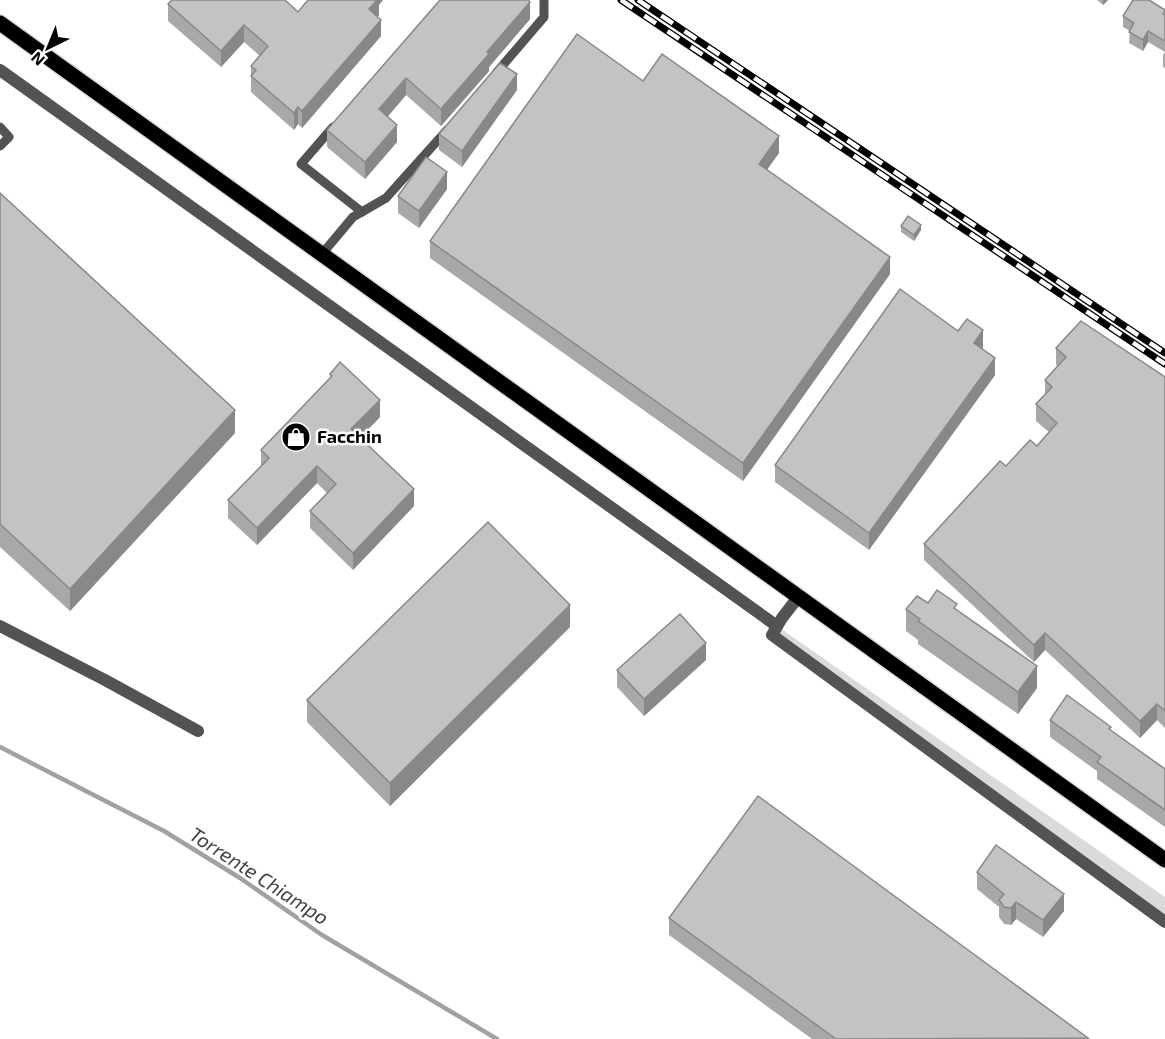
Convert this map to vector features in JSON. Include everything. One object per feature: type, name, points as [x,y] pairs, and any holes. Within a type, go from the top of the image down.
[{"type":"main road","points":[[0,23],[1165,860]]},
{"type":"street","points":[[0,70],[777,626]]},
{"type":"street","points":[[799,596],[772,635],[1165,922]]},
{"type":"street","points":[[0,626],[198,731]]},
{"type":"lane","points":[[492,79],[544,16],[544,0]]},
{"type":"lane","points":[[339,121],[302,164],[363,212]]},
{"type":"lane","points":[[322,254],[353,217],[386,198],[454,122]]},
{"type":"lane","points":[[0,128],[9,137],[0,146]]},
{"type":"shaded area","points":[[777,626],[1165,897],[1165,922],[772,635]]},
{"type":"building","points":[[172,0],[285,0],[298,12],[308,0],[377,0],[369,9],[381,20],[302,111],[298,107],[294,113],[251,76],[256,70],[251,66],[268,46],[244,25],[221,51],[168,4]]},
{"type":"building","points":[[440,0],[528,0],[530,2],[441,109],[406,78],[379,109],[397,125],[365,162],[327,130]]},
{"type":"building","points":[[1133,0],[1149,0],[1165,10],[1163,14],[1165,15],[1165,41],[1148,31],[1143,40],[1129,32],[1134,23],[1123,16]]},
{"type":"building","points":[[577,34],[643,81],[662,54],[779,136],[759,164],[890,257],[743,463],[430,241]]},
{"type":"building","points":[[500,63],[517,74],[462,151],[439,134]]},
{"type":"building","points":[[426,157],[447,172],[419,211],[398,196]]},
{"type":"building","points":[[0,193],[235,410],[70,589],[0,524]]},
{"type":"building","points":[[908,216],[921,225],[914,235],[901,226]]},
{"type":"building","points":[[900,289],[958,331],[967,319],[983,330],[974,343],[995,358],[869,533],[775,465]]},
{"type":"building","points":[[1081,321],[1165,377],[1165,711],[1157,704],[1140,721],[1045,633],[1034,645],[924,544],[1000,461],[1006,466],[1030,440],[1037,446],[1057,423],[1036,404],[1052,387],[1045,380],[1066,357],[1056,348]]},
{"type":"building","points":[[340,362],[380,400],[351,429],[414,489],[353,553],[310,511],[336,484],[317,466],[257,528],[228,500],[269,458],[261,450],[332,376],[330,374]]},
{"type":"building","points":[[488,522],[570,605],[390,783],[307,700]]},
{"type":"building","points":[[937,590],[957,604],[954,608],[1037,666],[1018,692],[918,621],[920,619],[906,609],[917,596],[928,603]]},
{"type":"building","points":[[680,614],[706,643],[644,699],[617,670]]},
{"type":"building","points":[[1067,695],[1111,727],[1109,729],[1165,769],[1165,810],[1097,762],[1101,757],[1050,720]]},
{"type":"building","points":[[758,796],[1088,1038],[836,1039],[669,918]]},
{"type":"building","points":[[996,845],[1064,894],[1043,920],[1016,902],[1011,908],[1004,907],[999,900],[1004,894],[977,872]]},
{"type":"waterway","name":"Torrente Chiampo","points":[[0,747],[164,831],[240,878],[322,935],[497,1039]]},
{"type":"railway","points":[[621,0],[1165,364]]},
{"type":"railway","points":[[638,0],[1165,353]]},
{"type":"place","name":"Facchin","points":[[296,437]]}]
